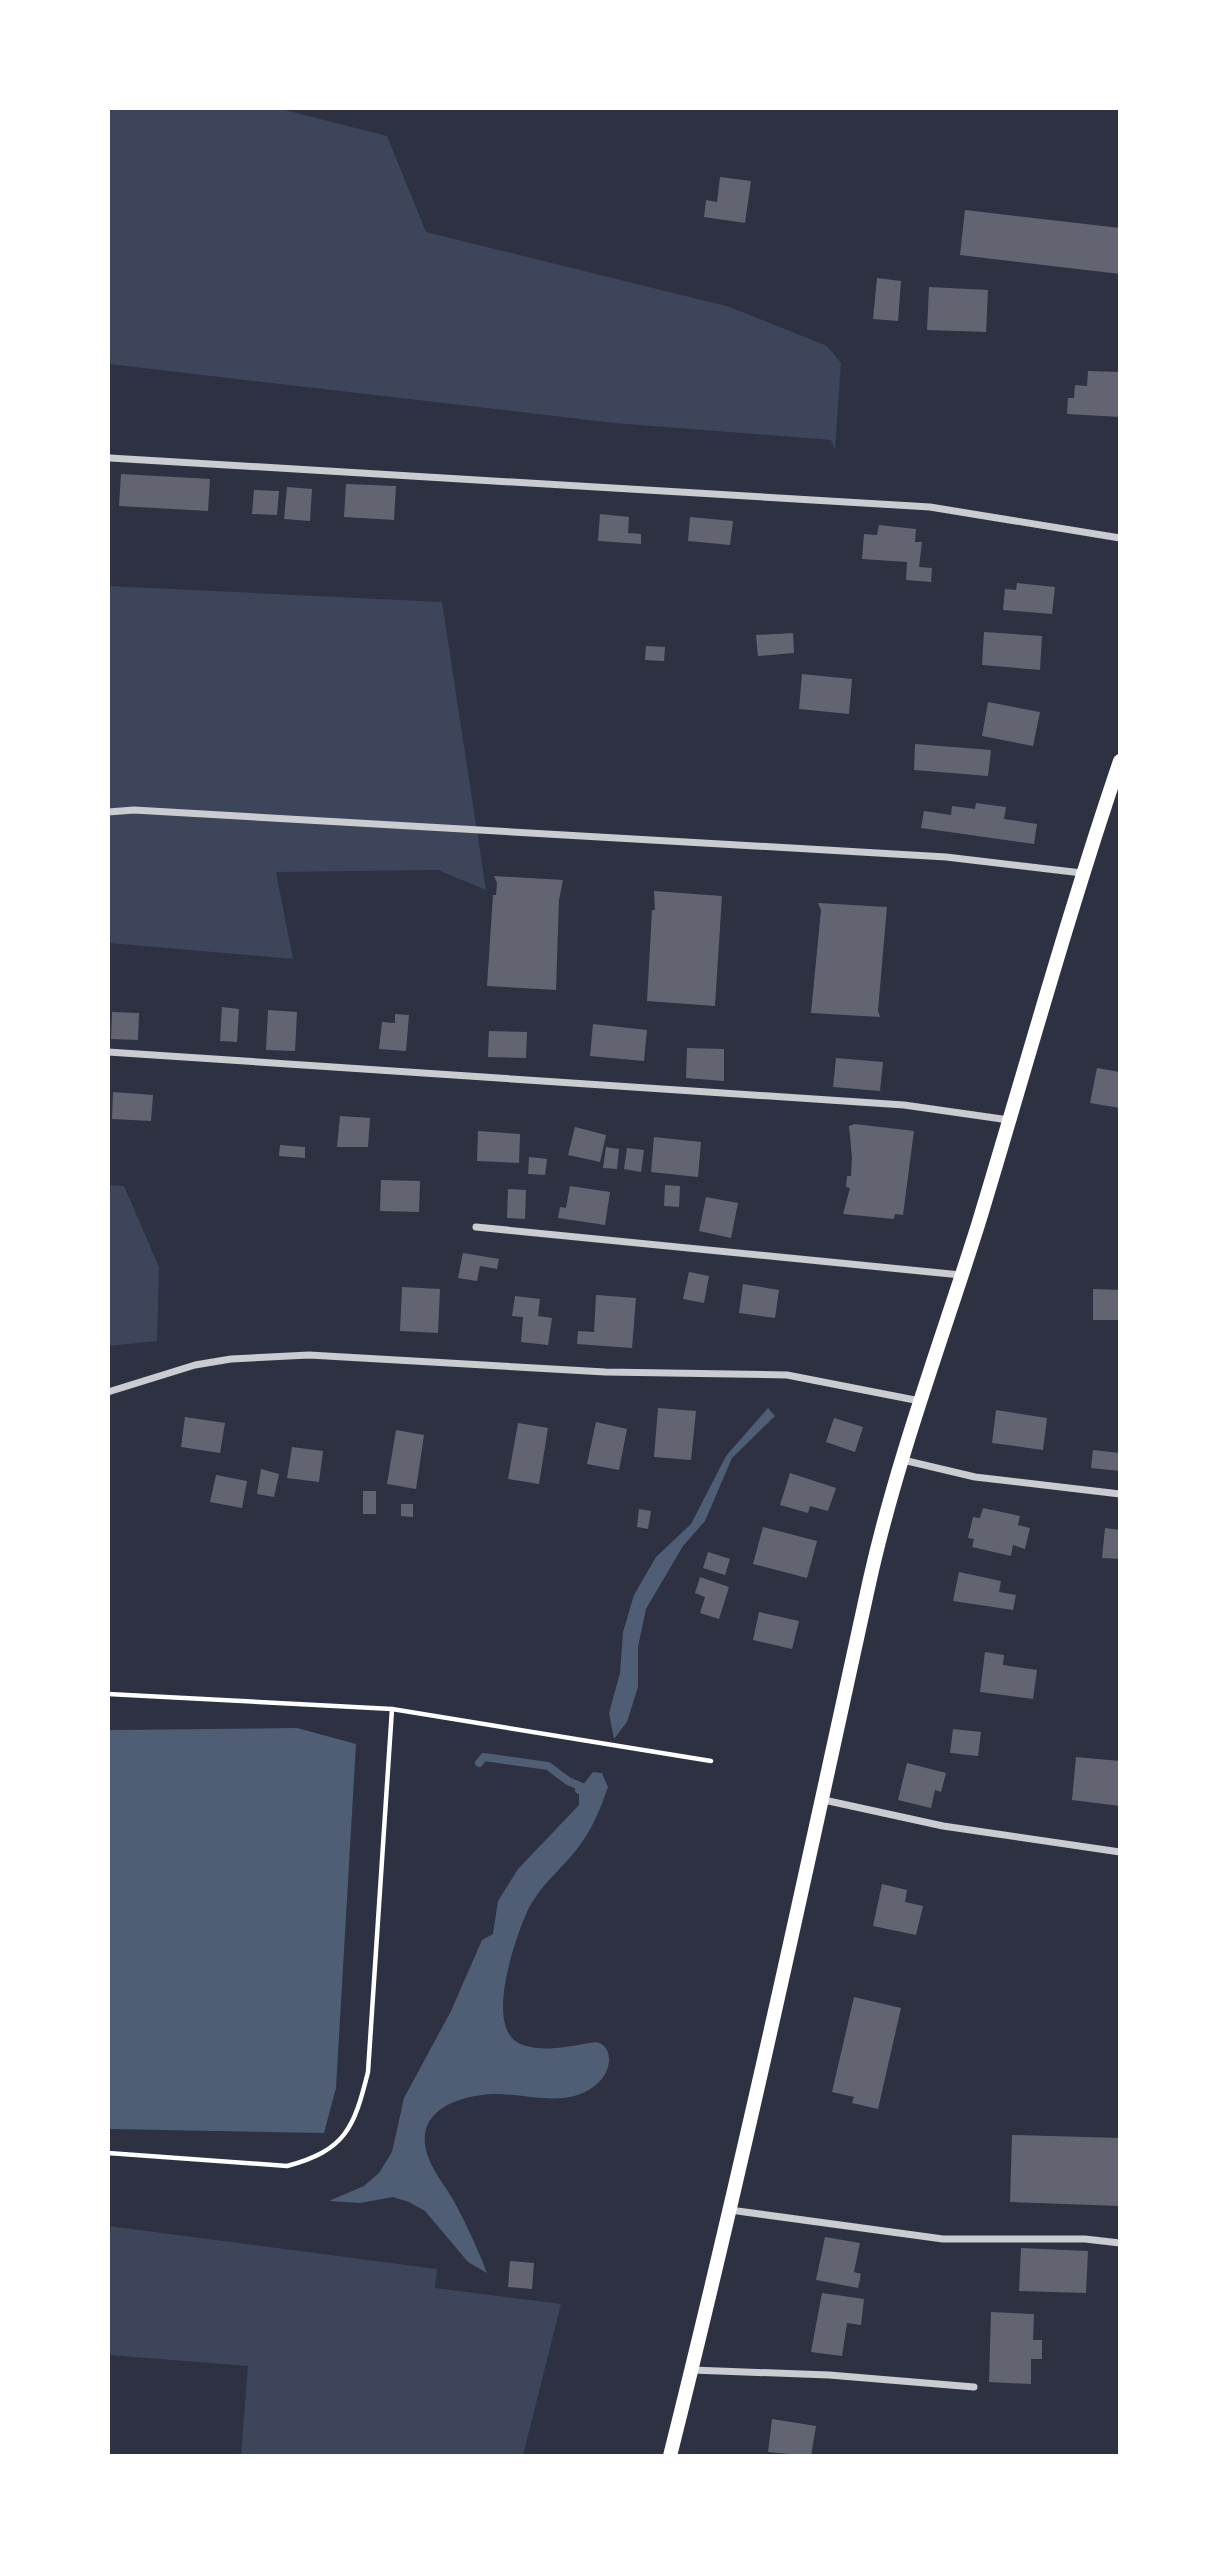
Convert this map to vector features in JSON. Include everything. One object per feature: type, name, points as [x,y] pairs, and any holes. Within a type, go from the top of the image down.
[{"type":"main road","points":[[670,2455],[730,2210],[824,1800],[870,1577],[921,1401],[1010,1120],[1082,873],[1119,761]]},
{"type":"street","points":[[110,458],[930,507],[1119,538]]},
{"type":"street","points":[[108,812],[147,811],[946,857],[1082,873]]},
{"type":"street","points":[[108,1052],[904,1105],[1010,1120]]},
{"type":"street","points":[[476,1227],[962,1275]]},
{"type":"street","points":[[108,1392],[195,1365],[231,1359],[309,1355],[605,1372],[787,1375],[921,1401]]},
{"type":"street","points":[[903,1460],[975,1477],[1119,1494]]},
{"type":"street","points":[[824,1800],[943,1826],[1119,1852]]},
{"type":"street","points":[[730,2210],[943,2239],[1085,2239],[1119,2243]]},
{"type":"street","points":[[692,2370],[829,2375],[974,2388]]},
{"type":"path","points":[[108,1694],[392,1709],[711,1761]]},
{"type":"path","points":[[108,2152],[287,2166],[314,2158],[340,2141],[357,2117],[368,2072],[392,1709]]},
{"type":"shaded area","points":[[109,108],[281,109],[387,136],[426,232],[730,307],[827,346],[841,363],[835,450],[831,440],[614,423],[109,364]]},
{"type":"shaded area","points":[[108,586],[442,602],[486,890],[438,870],[276,872],[293,959],[109,943]]},
{"type":"shaded area","points":[[108,1185],[124,1186],[159,1267],[157,1341],[109,1346]]},
{"type":"shaded area","points":[[768,1408],[775,1416],[732,1458],[705,1521],[683,1546],[646,1609],[638,1647],[638,1687],[627,1722],[614,1739],[609,1713],[620,1673],[623,1632],[634,1595],[656,1557],[691,1524],[726,1456]]},
{"type":"shaded area","points":[[297,1728],[356,1744],[336,2088],[324,2133],[109,2129],[109,1730]]},
{"type":"shaded area","points":[[593,1772],[602,1773],[608,1787],[602,1804],[582,1842],[544,1886],[527,1912],[510,1963],[503,2004],[505,2023],[511,2037],[523,2045],[551,2048],[597,2042],[608,2054],[607,2071],[600,2081],[587,2091],[573,2096],[543,2098],[497,2094],[462,2099],[442,2108],[434,2115],[425,2133],[427,2153],[433,2169],[460,2213],[487,2273],[468,2262],[425,2211],[409,2202],[393,2197],[360,2203],[329,2201],[364,2186],[379,2173],[392,2152],[404,2098],[451,2011],[482,1940],[493,1934],[498,1901],[518,1869],[579,1805],[579,1790]]},
{"type":"shaded area","points":[[109,2226],[437,2269],[435,2288],[561,2304],[523,2455],[241,2455],[248,2366],[109,2355]]},
{"type":"building","points":[[720,177],[751,181],[745,223],[704,217],[706,200],[717,202]]},
{"type":"building","points":[[965,210],[1120,228],[1120,274],[960,255]]},
{"type":"building","points":[[877,278],[901,281],[898,321],[873,319]]},
{"type":"building","points":[[929,287],[988,290],[986,332],[927,330]]},
{"type":"building","points":[[1088,371],[1120,372],[1120,417],[1067,414],[1068,398],[1074,398],[1075,385],[1087,386]]},
{"type":"building","points":[[121,474],[210,479],[208,511],[119,506]]},
{"type":"building","points":[[346,484],[396,486],[394,520],[344,517]]},
{"type":"building","points":[[287,487],[312,489],[310,521],[284,519]]},
{"type":"building","points":[[254,490],[279,491],[277,515],[252,514]]},
{"type":"building","points":[[600,514],[629,517],[628,533],[641,534],[641,544],[598,541]]},
{"type":"building","points":[[690,517],[733,521],[730,545],[688,541]]},
{"type":"building","points":[[879,525],[916,529],[915,542],[922,542],[919,567],[932,568],[931,582],[906,580],[907,562],[862,559],[864,534],[877,535]]},
{"type":"building","points":[[1017,583],[1055,587],[1052,614],[1003,610],[1005,589],[1016,590]]},
{"type":"building","points":[[984,632],[1042,636],[1040,670],[982,665]]},
{"type":"building","points":[[793,633],[794,653],[758,656],[756,635]]},
{"type":"building","points":[[646,646],[665,647],[664,661],[645,660]]},
{"type":"building","points":[[802,674],[852,679],[849,714],[799,709]]},
{"type":"building","points":[[988,702],[1040,712],[1033,746],[982,736]]},
{"type":"building","points":[[915,744],[991,750],[988,776],[914,770]]},
{"type":"building","points":[[976,803],[1006,807],[1004,819],[1037,824],[1034,844],[921,828],[924,811],[951,815],[952,806],[975,809]]},
{"type":"building","points":[[494,876],[563,880],[559,900],[556,990],[487,986],[493,895],[496,895],[497,883]]},
{"type":"building","points":[[654,891],[722,896],[715,1006],[647,1001],[652,910],[655,910]]},
{"type":"building","points":[[818,903],[887,907],[878,1010],[880,1017],[811,1013],[821,910]]},
{"type":"building","points":[[222,1007],[239,1009],[237,1042],[220,1041]]},
{"type":"building","points":[[268,1010],[297,1012],[295,1051],[266,1050]]},
{"type":"building","points":[[112,1012],[139,1013],[138,1040],[111,1039]]},
{"type":"building","points":[[395,1014],[409,1015],[406,1051],[379,1049],[382,1022],[395,1023]]},
{"type":"building","points":[[593,1024],[647,1030],[644,1061],[590,1056]]},
{"type":"building","points":[[489,1031],[527,1032],[526,1058],[488,1057]]},
{"type":"building","points":[[687,1048],[724,1049],[724,1081],[686,1078]]},
{"type":"building","points":[[836,1058],[883,1062],[880,1091],[833,1087]]},
{"type":"building","points":[[1097,1068],[1120,1072],[1120,1108],[1090,1103]]},
{"type":"building","points":[[113,1092],[153,1095],[151,1121],[112,1119]]},
{"type":"building","points":[[340,1116],[370,1118],[368,1147],[337,1147]]},
{"type":"building","points":[[855,1124],[914,1131],[903,1215],[895,1214],[894,1219],[843,1214],[850,1188],[846,1187],[847,1176],[851,1176],[849,1126]]},
{"type":"building","points":[[575,1127],[606,1135],[600,1162],[568,1155]]},
{"type":"building","points":[[478,1131],[520,1134],[519,1163],[477,1161]]},
{"type":"building","points":[[654,1137],[701,1142],[698,1177],[651,1172]]},
{"type":"building","points":[[280,1145],[305,1147],[305,1158],[279,1156]]},
{"type":"building","points":[[606,1147],[619,1149],[617,1169],[603,1168]]},
{"type":"building","points":[[627,1148],[644,1150],[641,1172],[624,1169]]},
{"type":"building","points":[[529,1157],[547,1159],[545,1175],[528,1174]]},
{"type":"building","points":[[381,1180],[420,1181],[419,1212],[380,1211]]},
{"type":"building","points":[[665,1185],[680,1186],[679,1207],[664,1206]]},
{"type":"building","points":[[570,1186],[610,1192],[605,1225],[558,1218],[560,1207],[566,1208]]},
{"type":"building","points":[[508,1189],[526,1190],[525,1219],[507,1218]]},
{"type":"building","points":[[706,1197],[738,1203],[731,1238],[699,1231]]},
{"type":"building","points":[[463,1253],[499,1259],[497,1269],[480,1266],[477,1281],[458,1278]]},
{"type":"building","points":[[689,1272],[709,1276],[704,1303],[683,1299]]},
{"type":"building","points":[[743,1284],[779,1290],[775,1318],[739,1313]]},
{"type":"building","points":[[402,1287],[440,1289],[438,1333],[400,1331]]},
{"type":"building","points":[[1093,1289],[1120,1290],[1120,1320],[1093,1320]]},
{"type":"building","points":[[596,1295],[636,1298],[632,1348],[577,1344],[578,1331],[594,1332]]},
{"type":"building","points":[[515,1296],[540,1299],[538,1316],[552,1318],[548,1345],[521,1342],[523,1317],[512,1316]]},
{"type":"building","points":[[658,1408],[696,1411],[691,1460],[654,1457]]},
{"type":"building","points":[[996,1410],[1047,1418],[1043,1450],[992,1443]]},
{"type":"building","points":[[185,1417],[225,1423],[220,1453],[181,1447]]},
{"type":"building","points":[[834,1418],[863,1427],[855,1452],[826,1442]]},
{"type":"building","points":[[596,1422],[627,1429],[619,1470],[587,1464]]},
{"type":"building","points":[[518,1423],[548,1428],[539,1484],[508,1479]]},
{"type":"building","points":[[396,1430],[424,1435],[416,1489],[387,1484]]},
{"type":"building","points":[[292,1447],[323,1451],[319,1482],[287,1478]]},
{"type":"building","points":[[1093,1450],[1120,1453],[1120,1471],[1091,1468]]},
{"type":"building","points":[[261,1469],[279,1474],[274,1497],[257,1494]]},
{"type":"building","points":[[790,1473],[836,1488],[828,1511],[810,1506],[808,1513],[780,1505]]},
{"type":"building","points":[[216,1475],[247,1481],[242,1508],[210,1502]]},
{"type":"building","points":[[363,1491],[376,1491],[376,1514],[363,1514]]},
{"type":"building","points":[[401,1504],[413,1504],[413,1517],[401,1516]]},
{"type":"building","points":[[983,1508],[1020,1516],[1018,1525],[1030,1528],[1025,1549],[1013,1545],[1011,1556],[972,1547],[974,1539],[968,1538],[973,1517],[980,1518]]},
{"type":"building","points":[[639,1509],[651,1511],[648,1529],[637,1527]]},
{"type":"building","points":[[763,1527],[817,1541],[807,1578],[753,1564]]},
{"type":"building","points":[[1105,1528],[1120,1530],[1120,1559],[1102,1558]]},
{"type":"building","points":[[708,1552],[730,1559],[725,1575],[703,1568]]},
{"type":"building","points":[[959,1572],[1001,1581],[999,1592],[1016,1595],[1013,1610],[953,1601]]},
{"type":"building","points":[[700,1577],[729,1587],[719,1619],[700,1613],[705,1597],[695,1593]]},
{"type":"building","points":[[759,1612],[799,1621],[792,1649],[753,1640]]},
{"type":"building","points":[[985,1652],[1004,1655],[1003,1665],[1037,1670],[1033,1699],[980,1692]]},
{"type":"building","points":[[953,1729],[981,1732],[978,1756],[950,1753]]},
{"type":"building","points":[[1076,1757],[1120,1761],[1120,1806],[1072,1800]]},
{"type":"building","points":[[907,1763],[946,1773],[941,1792],[935,1790],[931,1808],[898,1800]]},
{"type":"building","points":[[882,1884],[907,1890],[905,1902],[923,1906],[916,1935],[873,1926]]},
{"type":"building","points":[[854,1997],[901,2008],[878,2109],[852,2103],[854,2097],[832,2092]]},
{"type":"building","points":[[1012,2135],[1120,2138],[1120,2206],[1010,2202]]},
{"type":"building","points":[[825,2237],[860,2243],[854,2272],[861,2274],[858,2288],[816,2280]]},
{"type":"building","points":[[1021,2248],[1088,2251],[1086,2293],[1019,2291]]},
{"type":"building","points":[[510,2261],[534,2263],[532,2289],[508,2287]]},
{"type":"building","points":[[822,2293],[864,2299],[861,2325],[847,2323],[842,2356],[811,2352]]},
{"type":"building","points":[[991,2312],[1034,2314],[1033,2340],[1042,2340],[1042,2359],[1031,2359],[1031,2384],[989,2382]]},
{"type":"building","points":[[772,2419],[816,2426],[811,2456],[768,2452]]},
{"type":"waterway","points":[[479,1763],[484,1757],[548,1766],[568,1781],[582,1787],[579,1790]]}]
